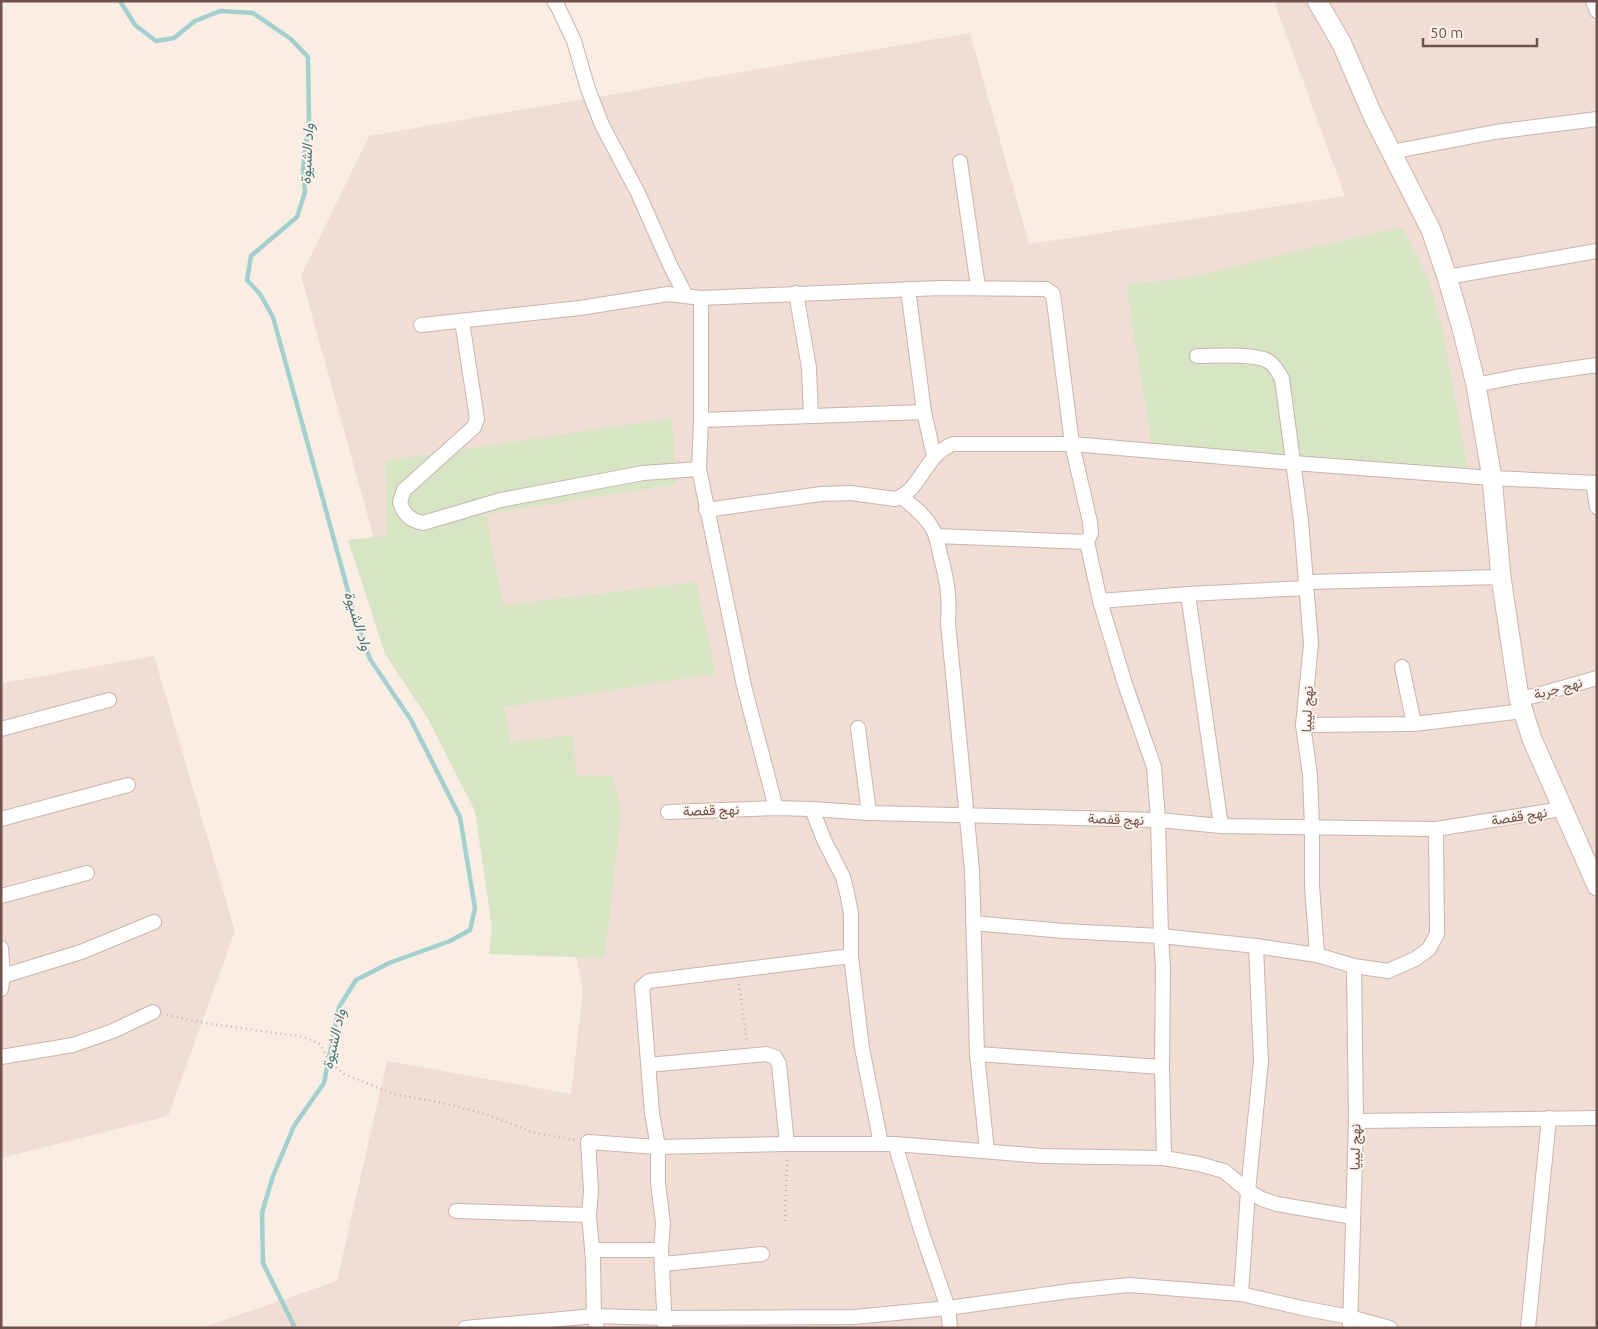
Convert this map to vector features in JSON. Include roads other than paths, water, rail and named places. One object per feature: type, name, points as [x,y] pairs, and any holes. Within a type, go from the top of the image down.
[{"type":"main road","points":[[1317,1],[1342,44],[1391,152],[1431,230],[1447,277],[1476,385],[1492,478],[1501,577],[1521,705],[1532,739],[1562,809],[1594,876]]},
{"type":"street","points":[[554,1],[574,41],[588,89],[602,125],[638,193],[686,296]]},
{"type":"street","points":[[1593,1],[1597,11]]},
{"type":"street","points":[[1391,152],[1495,132],[1597,119]]},
{"type":"street","points":[[960,162],[978,287]]},
{"type":"street","points":[[1447,277],[1597,251]]},
{"type":"street","points":[[420,325],[580,308],[668,294],[701,298],[978,287],[1046,289],[1053,294],[1072,444],[1090,522],[1091,533],[1087,542],[1100,601],[1125,684],[1152,762],[1158,820],[1163,968],[1162,1067],[1164,1158]]},
{"type":"street","points":[[908,289],[924,412],[934,456]]},
{"type":"street","points":[[796,293],[809,368],[810,416]]},
{"type":"street","points":[[701,298],[699,469],[744,686],[776,808]]},
{"type":"street","points":[[462,321],[477,419],[474,427],[404,490],[400,502],[406,516],[423,524],[502,500],[643,473],[699,469]]},
{"type":"street","name":"نهج ليبيا","points":[[1197,356],[1256,357],[1269,361],[1278,371],[1282,380],[1294,463],[1307,585],[1311,644],[1304,725],[1310,775],[1312,885],[1317,955]]},
{"type":"street","points":[[1476,385],[1515,377],[1597,365]]},
{"type":"street","points":[[701,420],[924,412]]},
{"type":"street","points":[[706,510],[821,494],[851,493],[895,498],[902,497],[910,490],[934,456],[953,444],[1072,444],[1492,478],[1595,483],[1597,507]]},
{"type":"street","points":[[902,497],[925,518],[936,536],[948,580],[950,598],[948,623],[972,870],[977,1054],[987,1151]]},
{"type":"street","points":[[936,536],[1087,542]]},
{"type":"street","points":[[1100,601],[1307,585],[1501,577]]},
{"type":"street","points":[[1188,594],[1221,826]]},
{"type":"street","points":[[1402,667],[1414,724]]},
{"type":"street","name":"نهج جربة","points":[[1304,725],[1414,724],[1521,705],[1534,696],[1597,678]]},
{"type":"street","points":[[1,730],[109,700]]},
{"type":"street","points":[[858,728],[869,813]]},
{"type":"street","points":[[1,819],[128,785]]},
{"type":"street","name":"نهج قفصة","points":[[668,812],[776,808],[869,813],[1158,820],[1221,826],[1436,829],[1562,809]]},
{"type":"street","points":[[812,809],[824,840],[843,877],[847,893],[851,913],[851,956],[862,1048],[881,1144]]},
{"type":"street","points":[[973,923],[1064,931],[1161,936],[1256,946],[1317,955],[1354,966],[1388,971],[1415,959],[1429,949],[1437,934],[1436,829]]},
{"type":"street","points":[[1,896],[86,872]]},
{"type":"street","points":[[1,948],[2,982],[154,922]]},
{"type":"street","points":[[1241,1294],[1248,1191],[1261,1061],[1256,946]]},
{"type":"street","points":[[665,1323],[662,1257],[663,1223],[658,1183],[658,1147],[652,1113],[642,987],[649,982],[851,956]]},
{"type":"street","name":"نهج ليبيا","points":[[1350,1322],[1356,1121],[1354,966]]},
{"type":"street","points":[[1,1057],[73,1045],[113,1031],[153,1012]]},
{"type":"street","points":[[648,1065],[766,1054],[775,1057],[779,1064],[788,1144]]},
{"type":"street","points":[[977,1054],[1162,1067]]},
{"type":"street","points":[[1528,1328],[1549,1118]]},
{"type":"street","points":[[1356,1121],[1597,1118]]},
{"type":"street","points":[[595,1322],[589,1215],[591,1190],[588,1142],[658,1147],[895,1144],[1042,1156],[1164,1158],[1199,1164],[1224,1171],[1248,1191],[1262,1199],[1277,1204],[1353,1217]]},
{"type":"street","points":[[895,1144],[921,1230],[948,1308],[950,1328]]},
{"type":"street","points":[[456,1211],[589,1215]]},
{"type":"street","points":[[592,1250],[662,1257],[762,1254]]},
{"type":"street","points":[[472,1327],[595,1322],[855,1323],[1070,1291],[1129,1285],[1241,1294],[1302,1308],[1350,1322],[1390,1328]]},
{"type":"waterway","name":"واد الشيوة","points":[[120,1],[135,25],[156,41],[174,38],[195,21],[220,11],[253,13],[291,39],[308,57],[309,120],[303,169],[305,192],[297,217],[251,256],[247,280],[260,294],[273,317],[356,620],[370,659],[411,720],[460,817],[475,908],[470,930],[450,941],[389,963],[356,980],[339,1007],[324,1083],[294,1126],[273,1176],[262,1213],[263,1263],[295,1328]]}]
